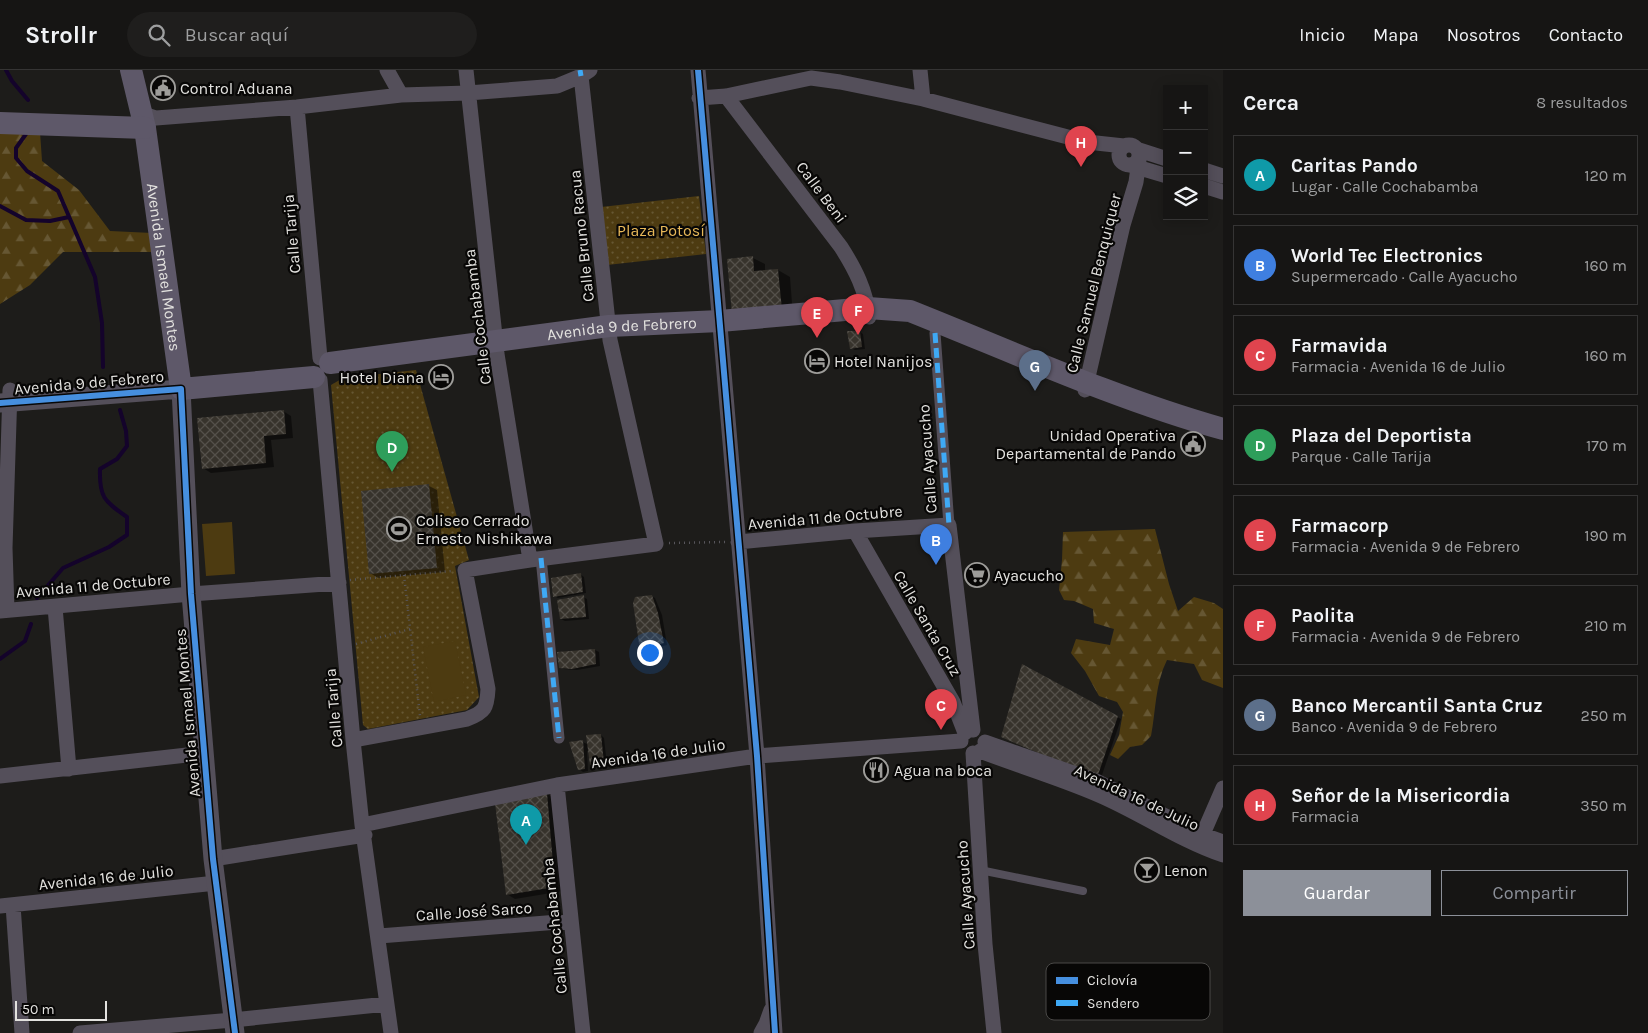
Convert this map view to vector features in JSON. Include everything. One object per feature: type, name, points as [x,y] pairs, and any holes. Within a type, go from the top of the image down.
[{"type":"main road","name":"Avenida Ismael Montes","points":[[131,70],[147,120],[180,382]]},
{"type":"main road","points":[[0,109],[147,120]]},
{"type":"main road","points":[[0,123],[147,120]]},
{"type":"main road","name":"Avenida 9 de Febrero","points":[[180,382],[321,369],[609,333],[721,327],[910,311],[1187,430],[1223,442]]},
{"type":"main road","name":"Avenida 9 de Febrero","points":[[868,314],[903,322],[1086,387],[1223,429]]},
{"type":"street","points":[[387,70],[400,95]]},
{"type":"street","name":"Calle Cochabamba","points":[[466,70],[497,348],[536,559],[559,738]]},
{"type":"street","points":[[698,70],[757,756],[775,1033]]},
{"type":"street","points":[[920,70],[923,99]]},
{"type":"street","points":[[147,120],[297,107],[400,95],[557,86],[584,72]]},
{"type":"street","name":"Calle Bruno Racua","points":[[584,72],[609,333],[656,544]]},
{"type":"street","points":[[699,98],[726,96],[811,74],[923,99],[1087,142],[1137,164],[1163,160]]},
{"type":"street","name":"Calle Beni","points":[[726,96],[841,246],[864,290],[868,314]]},
{"type":"street","name":"Calle Tarija","points":[[297,107],[353,740],[392,1033]]},
{"type":"street","name":"Calle Samuel Benquiquer","points":[[1086,387],[1137,164]]},
{"type":"street","points":[[1208,171],[1223,176]]},
{"type":"street","points":[[1208,187],[1223,192]]},
{"type":"street","name":"Calle Ayacucho","points":[[936,333],[949,525],[967,735]]},
{"type":"street","name":"Avenida 9 de Febrero","points":[[5,397],[180,382]]},
{"type":"street","name":"Avenida Ismael Montes","points":[[180,382],[191,594],[216,883],[234,1027]]},
{"type":"street","points":[[4,611],[5,397]]},
{"type":"street","name":"Avenida 11 de Octubre","points":[[738,542],[855,531],[949,525]]},
{"type":"street","name":"Calle Santa Cruz","points":[[855,531],[953,702],[967,735]]},
{"type":"street","points":[[353,740],[467,719],[480,714],[487,704],[488,689],[465,570],[656,544]]},
{"type":"street","name":"Avenida 11 de Octubre","points":[[4,611],[339,583]]},
{"type":"street","points":[[55,607],[69,769]]},
{"type":"street","points":[[967,735],[982,735],[979,749],[963,748],[967,735]]},
{"type":"street","name":"Avenida 16 de Julio","points":[[214,859],[364,830],[557,785],[757,756],[967,735]]},
{"type":"street","name":"Calle Ayacucho","points":[[979,749],[980,870],[994,1033]]},
{"type":"street","name":"Avenida 16 de Julio","points":[[979,749],[1096,781],[1202,834],[1223,842]]},
{"type":"street","name":"Avenida 16 de Julio","points":[[979,749],[1099,795],[1223,855]]},
{"type":"street","points":[[0,776],[205,753]]},
{"type":"street","name":"Calle Cochabamba","points":[[557,785],[583,1033]]},
{"type":"street","points":[[1202,834],[1223,788]]},
{"type":"street","name":"Avenida 16 de Julio","points":[[7,906],[216,883]]},
{"type":"street","points":[[7,906],[22,1033]]},
{"type":"street","name":"Calle José Sarco","points":[[379,936],[571,921]]},
{"type":"street","points":[[80,1033],[234,1027],[387,1004]]},
{"type":"street","points":[[761,1033],[772,1006]]},
{"type":"lane","points":[[980,870],[1083,891]]},
{"type":"path","points":[[339,583],[349,580],[465,570]]},
{"type":"path","points":[[404,575],[422,726]]},
{"type":"path","points":[[345,647],[410,629]]},
{"type":"green space","points":[[0,131],[40,132],[42,161],[79,190],[110,231],[152,233],[152,252],[63,252],[30,285],[0,304]]},
{"type":"green space","name":"Plaza Potosí","points":[[699,196],[706,254],[607,265],[601,207]]},
{"type":"green space","points":[[416,370],[469,560],[455,566],[479,697],[467,710],[368,729],[363,725],[331,385],[343,378]]},
{"type":"green space","points":[[232,522],[235,574],[206,576],[202,524]]},
{"type":"green space","points":[[1155,529],[1178,611],[1194,597],[1214,603],[1223,609],[1223,688],[1202,680],[1194,664],[1167,660],[1160,678],[1151,736],[1142,745],[1130,747],[1118,759],[1110,755],[1119,735],[1123,712],[1117,702],[1099,696],[1085,671],[1071,653],[1076,639],[1110,645],[1114,629],[1094,623],[1093,609],[1074,601],[1064,600],[1059,590],[1063,532]]},
{"type":"green space","points":[[455,641],[466,695],[434,702],[423,647]]},
{"type":"building","points":[[753,256],[754,271],[778,269],[782,310],[732,314],[727,259]]},
{"type":"building","points":[[847,331],[860,331],[862,347],[850,349]]},
{"type":"building","points":[[284,410],[286,434],[264,436],[266,463],[202,469],[197,418]]},
{"type":"building","name":"Coliseo Cerrado Ernesto Nishikawa","points":[[429,484],[437,568],[369,574],[361,491]]},
{"type":"building","points":[[581,573],[583,592],[553,597],[551,578]]},
{"type":"building","points":[[584,595],[586,617],[560,619],[557,600]]},
{"type":"building","points":[[652,595],[664,643],[640,650],[633,603],[635,597]]},
{"type":"building","points":[[595,649],[596,664],[572,669],[559,668],[557,652]]},
{"type":"building","points":[[1022,664],[1118,716],[1097,778],[1001,737]]},
{"type":"building","points":[[601,734],[604,763],[590,765],[586,735]]},
{"type":"building","points":[[583,740],[585,769],[578,770],[569,742]]},
{"type":"building","points":[[547,793],[555,887],[506,895],[495,803]]},
{"type":"waterway","points":[[6,70],[12,81],[28,100]]},
{"type":"waterway","points":[[26,134],[16,148],[16,158],[27,171],[58,191],[95,277],[102,323],[103,367]]},
{"type":"waterway","points":[[0,206],[26,220],[50,221],[69,217]]},
{"type":"waterway","points":[[37,598],[63,568],[109,547],[127,535],[127,517],[113,507],[105,498],[100,478],[100,469],[117,459],[127,446],[126,431],[120,410]]},
{"type":"waterway","points":[[0,659],[25,641],[31,624]]},
{"type":"marked path","points":[[580,70],[581,76]]},
{"type":"marked path","points":[[935,333],[949,525]]},
{"type":"marked path","points":[[541,558],[559,738]]},
{"type":"cycle path","points":[[698,70],[757,756],[775,1033]]},
{"type":"cycle path","points":[[0,403],[181,389],[191,594],[213,859],[235,1033]]},
{"type":"place","name":"Control Aduana","points":[[163,88]]},
{"type":"place","name":"Señor de la Misericordia","points":[[1081,167]]},
{"type":"place","name":"Paolita","points":[[858,335]]},
{"type":"place","name":"Farmacorp","points":[[817,338]]},
{"type":"place","name":"Hotel Nanijos","points":[[817,361]]},
{"type":"place","name":"Hotel Diana","points":[[441,377]]},
{"type":"place","name":"Banco Mercantil Santa Cruz","points":[[1035,391]]},
{"type":"place","name":"Unidad Operativa Departamental de Pando","points":[[1193,444]]},
{"type":"place","name":"Plaza del Deportista","points":[[392,472]]},
{"type":"place","name":"Coliseo Cerrado Ernesto Nishikawa","points":[[399,529]]},
{"type":"place","name":"World Tec Electronics","points":[[936,565]]},
{"type":"place","name":"Ayacucho","points":[[977,575]]},
{"type":"place","name":"Farmavida","points":[[941,730]]},
{"type":"place","name":"Agua na boca","points":[[876,770]]},
{"type":"place","name":"Caritas Pando","points":[[526,845]]},
{"type":"place","name":"Lenon","points":[[1147,870]]}]
